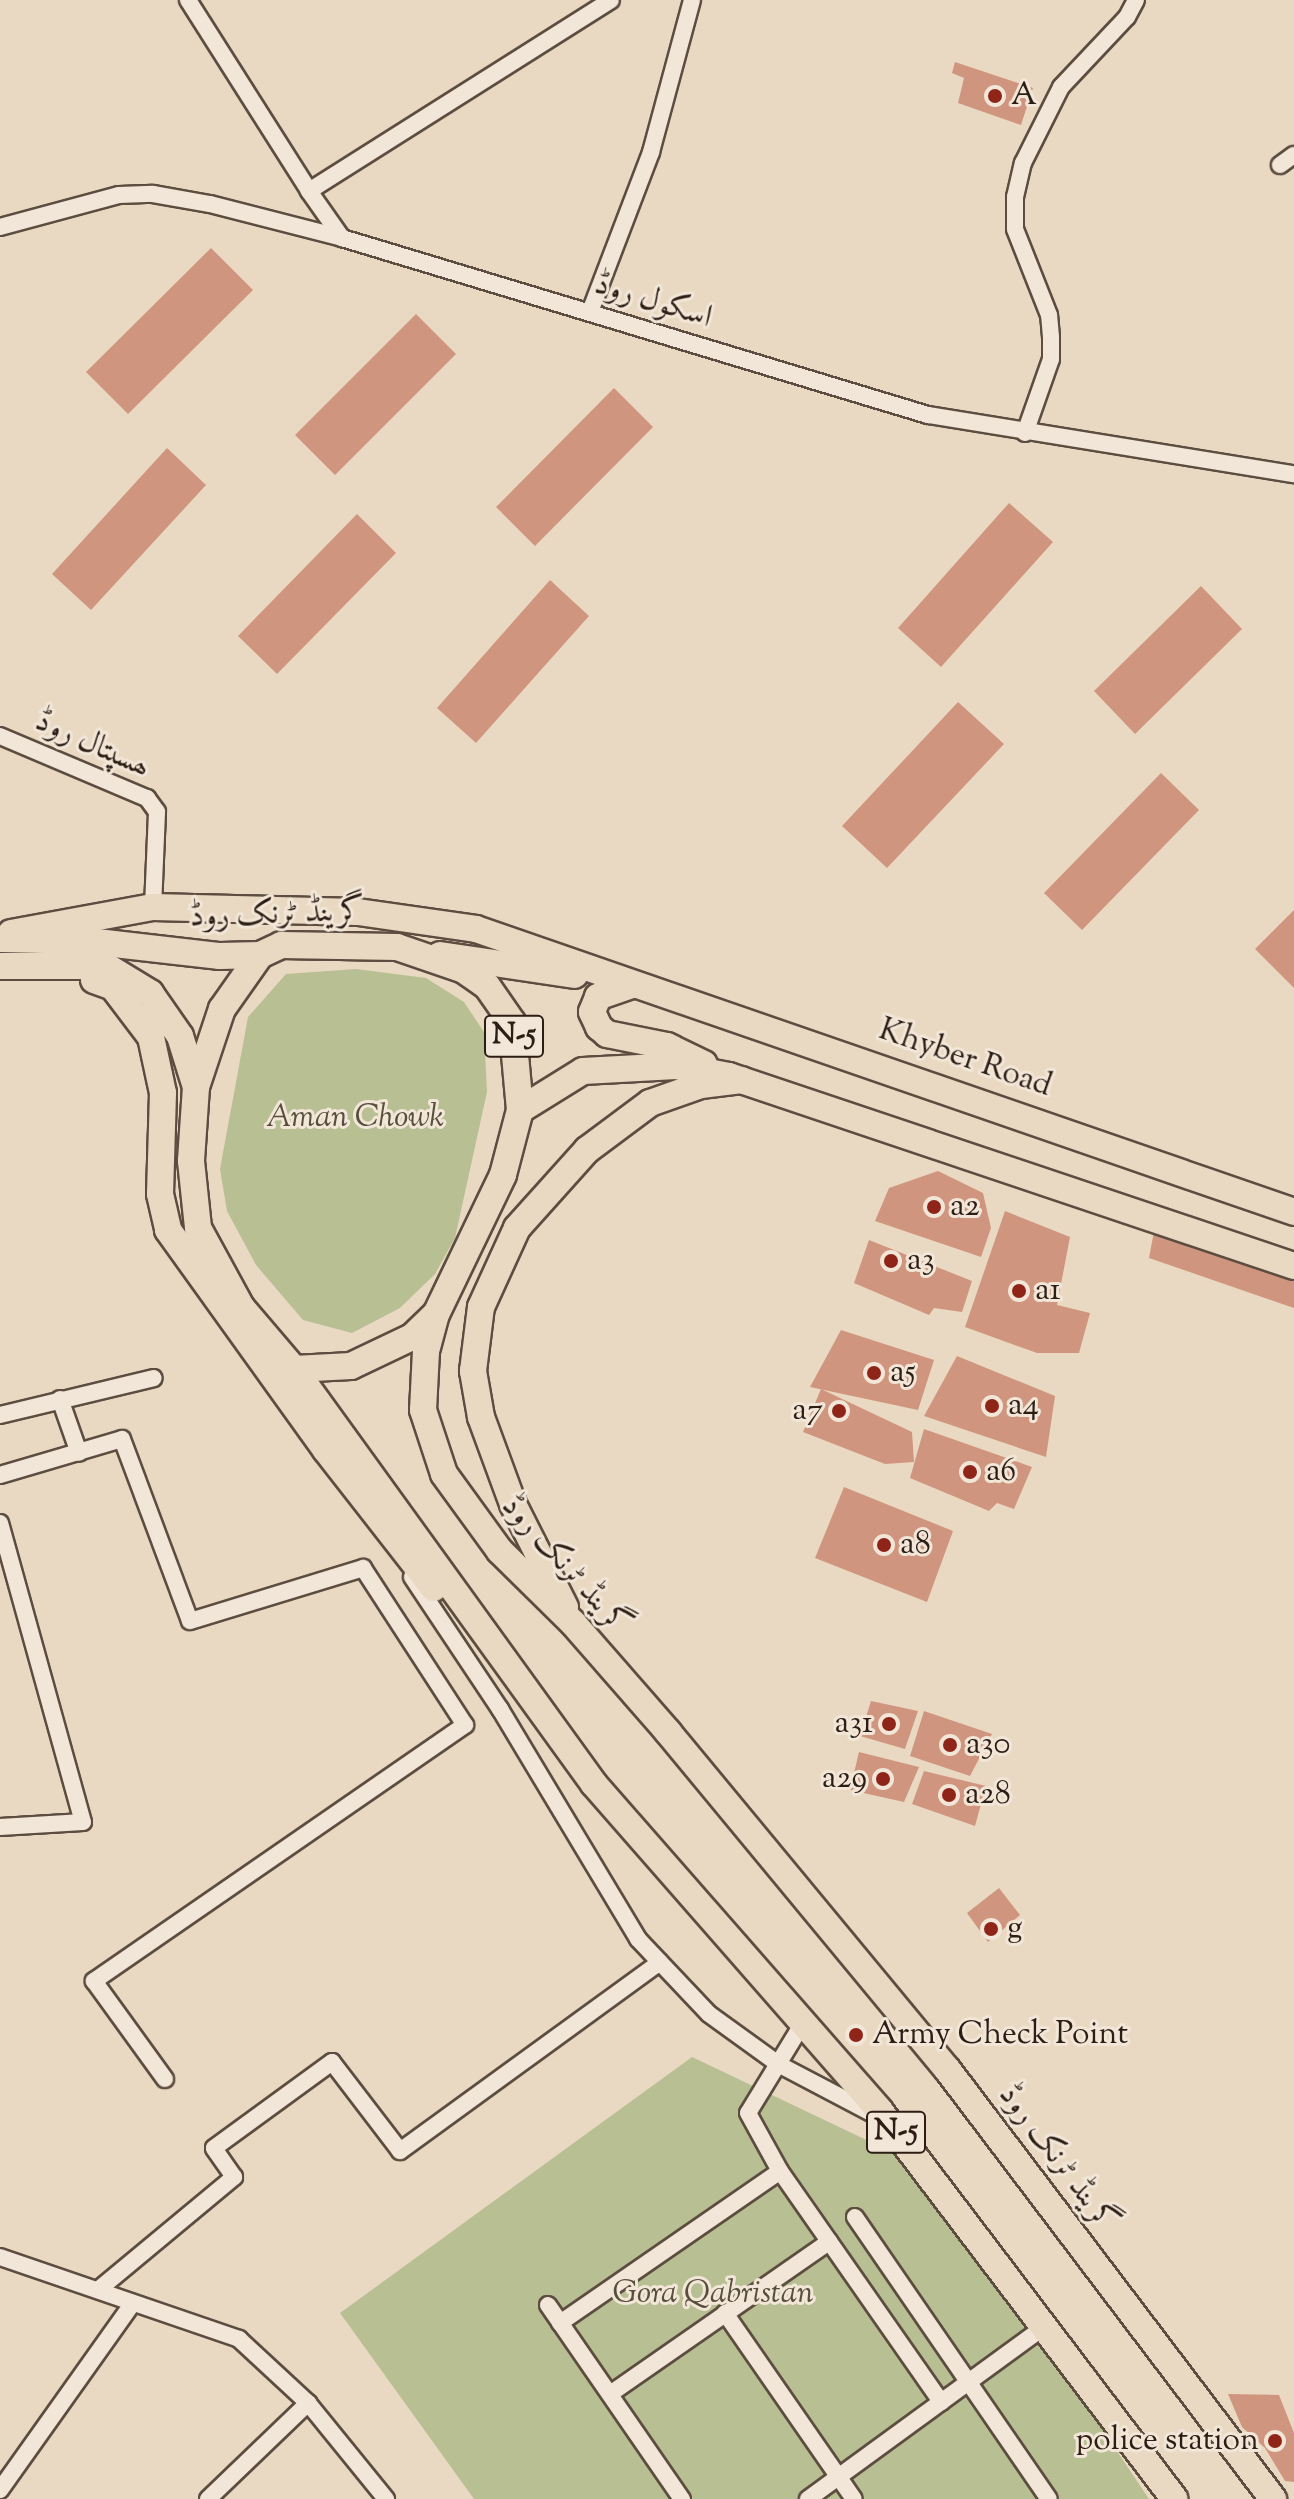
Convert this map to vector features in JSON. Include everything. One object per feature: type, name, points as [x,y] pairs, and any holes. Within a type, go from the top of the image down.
[{"type":"main road","points":[[0,937],[153,907],[358,912],[476,929],[621,982]]},
{"type":"main road","name":"گرینڈ ٹرنک روڈ","points":[[0,937],[260,955],[281,945],[397,947],[464,970],[487,986],[512,1022],[520,1110],[503,1175],[436,1314],[421,1387],[434,1452],[500,1551],[573,1623],[947,2069],[1273,2499]]},
{"type":"main road","points":[[397,947],[521,970],[621,982]]},
{"type":"main road","points":[[196,1087],[222,1009],[260,955]]},
{"type":"main road","points":[[45,963],[113,987],[151,1037],[163,1093],[160,1194],[168,1230],[370,1506],[549,1738],[594,1784]]},
{"type":"main road","name":"N-5","points":[[0,966],[45,963],[106,966],[150,993],[180,1036],[196,1087],[191,1161],[198,1228],[241,1307],[294,1369],[594,1784],[887,2121],[1174,2499]]},
{"type":"main road","points":[[621,982],[598,997],[592,1012],[599,1027],[615,1036],[667,1046],[735,1078],[1294,1266]]},
{"type":"main road","name":"Khyber Road","points":[[621,982],[808,1041],[1294,1212]]},
{"type":"main road","points":[[520,1110],[583,1071],[676,1066],[735,1078]]},
{"type":"main road","points":[[573,1623],[513,1504],[481,1417],[473,1371],[481,1307],[517,1228],[587,1150],[650,1103],[701,1085],[735,1078]]},
{"type":"main road","points":[[294,1369],[351,1366],[412,1337],[436,1314]]},
{"type":"street","points":[[188,0],[342,238]]},
{"type":"street","points":[[309,191],[611,0]]},
{"type":"street","points":[[590,312],[651,152],[692,0]]},
{"type":"street","points":[[1025,433],[1051,359],[1051,337],[1049,315],[1015,229],[1020,174],[1061,87],[1127,17],[1136,0]]},
{"type":"street","name":"اسکول روڈ","points":[[0,227],[119,195],[153,194],[342,238],[928,415],[1294,474]]},
{"type":"street","name":"ھسپتال روڈ","points":[[0,736],[147,798],[157,812],[153,907]]},
{"type":"street","points":[[0,1415],[154,1378]]},
{"type":"street","points":[[60,1399],[79,1453]]},
{"type":"street","points":[[0,1475],[122,1439],[190,1621],[363,1568],[465,1725],[94,1981],[165,2079]]},
{"type":"street","points":[[370,1506],[638,1939],[709,2014],[778,2064],[887,2121]]},
{"type":"street","points":[[0,1523],[83,1822],[0,1827]]},
{"type":"street","points":[[98,2290],[234,2177],[214,2148],[332,2062],[400,2151],[660,1962]]},
{"type":"street","points":[[803,2023],[748,2113],[780,2171],[941,2402]]},
{"type":"street","points":[[560,2323],[780,2171]]},
{"type":"street","points":[[855,2217],[1049,2499]]},
{"type":"street","points":[[610,2394],[829,2242]]},
{"type":"street","points":[[0,2257],[239,2339],[308,2403],[386,2499]]},
{"type":"street","points":[[0,2490],[133,2303]]},
{"type":"street","points":[[548,2305],[682,2499]]},
{"type":"street","points":[[725,2313],[854,2499]]},
{"type":"street","points":[[808,2499],[1044,2327]]},
{"type":"street","points":[[208,2499],[308,2403]]},
{"type":"green space","name":"Aman Chowk","points":[[356,969],[426,978],[464,1002],[484,1032],[487,1092],[455,1238],[435,1274],[400,1308],[352,1333],[303,1320],[256,1265],[227,1211],[220,1169],[248,1017],[286,974]]},
{"type":"green space","name":"Gora Qabristan","points":[[692,2057],[900,2156],[977,2242],[1149,2499],[474,2499],[340,2313]]},
{"type":"building","name":"A","points":[[955,62],[1033,88],[1021,125],[958,103],[964,78],[952,73]]},
{"type":"building","points":[[211,248],[253,290],[128,414],[86,372]]},
{"type":"building","points":[[416,314],[456,354],[335,475],[295,435]]},
{"type":"building","points":[[614,388],[653,427],[535,546],[496,507]]},
{"type":"building","points":[[167,448],[206,485],[91,610],[52,574]]},
{"type":"building","points":[[1009,503],[1053,542],[941,667],[898,628]]},
{"type":"building","points":[[357,514],[396,553],[277,674],[238,636]]},
{"type":"building","points":[[550,580],[589,616],[476,743],[437,708]]},
{"type":"building","points":[[1201,586],[1242,629],[1135,734],[1094,691]]},
{"type":"building","points":[[958,702],[1004,744],[887,868],[842,826]]},
{"type":"building","points":[[1161,773],[1199,810],[1082,930],[1044,893]]},
{"type":"building","points":[[1294,910],[1294,988],[1255,949]]},
{"type":"building","name":"a2","points":[[938,1171],[983,1193],[991,1228],[981,1257],[875,1221],[889,1188]]},
{"type":"building","name":"a1","points":[[1005,1211],[1070,1237],[1057,1305],[1090,1313],[1079,1353],[1037,1353],[965,1327]]},
{"type":"building","points":[[1155,1226],[1294,1274],[1294,1308],[1149,1258]]},
{"type":"building","name":"a3","points":[[869,1240],[972,1281],[962,1312],[934,1308],[929,1315],[854,1283]]},
{"type":"building","name":"a5","points":[[841,1330],[934,1360],[918,1410],[810,1387]]},
{"type":"building","name":"a4","points":[[957,1356],[1055,1396],[1046,1457],[924,1416]]},
{"type":"building","name":"a7","points":[[821,1389],[912,1432],[914,1462],[885,1464],[803,1432]]},
{"type":"building","name":"a6","points":[[924,1429],[1032,1467],[1014,1509],[997,1503],[989,1511],[910,1478]]},
{"type":"building","name":"a8","points":[[844,1487],[953,1531],[927,1602],[815,1558]]},
{"type":"building","name":"a31","points":[[871,1701],[918,1711],[905,1749],[860,1736]]},
{"type":"building","name":"a30","points":[[924,1711],[992,1734],[970,1776],[910,1756]]},
{"type":"building","name":"a29","points":[[859,1752],[919,1767],[904,1802],[850,1790]]},
{"type":"building","name":"a28","points":[[924,1771],[986,1786],[975,1826],[912,1804]]},
{"type":"building","name":"g","points":[[999,1888],[1020,1915],[988,1942],[967,1913]]},
{"type":"building","name":"police station","points":[[1228,2394],[1279,2395],[1294,2433],[1294,2482],[1285,2481],[1265,2448],[1242,2427]]},
{"type":"place","name":"A","points":[[995,96]]},
{"type":"place","name":"a2","points":[[934,1207]]},
{"type":"place","name":"a3","points":[[891,1261]]},
{"type":"place","name":"a1","points":[[1019,1291]]},
{"type":"place","name":"a5","points":[[874,1373]]},
{"type":"place","name":"a4","points":[[992,1406]]},
{"type":"place","name":"a7","points":[[839,1411]]},
{"type":"place","name":"a6","points":[[970,1472]]},
{"type":"place","name":"a8","points":[[884,1545]]},
{"type":"place","name":"a31","points":[[889,1724]]},
{"type":"place","name":"a30","points":[[950,1745]]},
{"type":"place","name":"a29","points":[[883,1779]]},
{"type":"place","name":"a28","points":[[949,1795]]},
{"type":"place","name":"g","points":[[991,1929]]},
{"type":"place","name":"Army Check Point","points":[[856,2035]]},
{"type":"place","name":"police station","points":[[1275,2441]]}]
